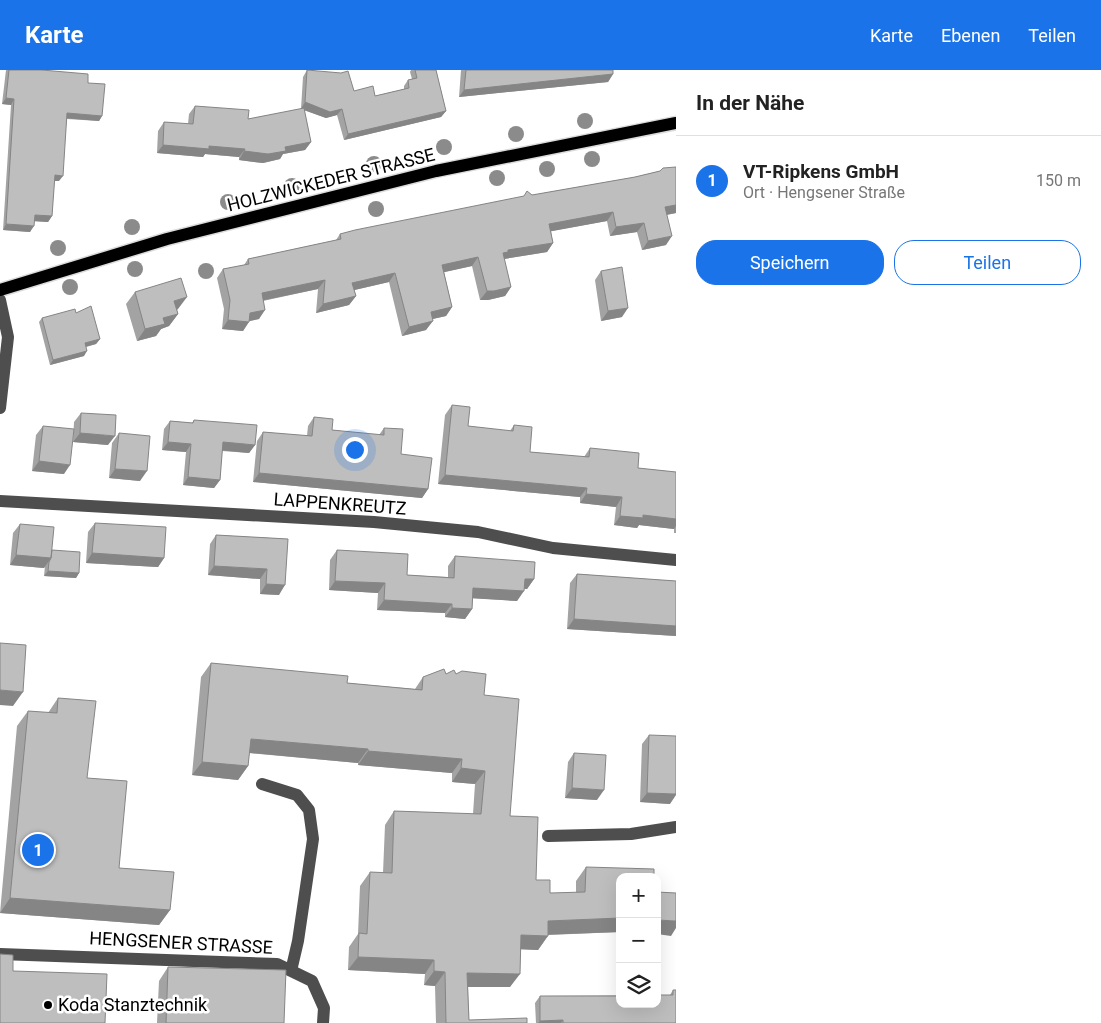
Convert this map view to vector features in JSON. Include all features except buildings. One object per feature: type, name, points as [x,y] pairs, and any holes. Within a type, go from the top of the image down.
[{"type":"main road","name":"HOLZWICKEDER STRASSE","points":[[0,290],[168,239],[427,173],[676,123]]},
{"type":"street","points":[[0,300],[8,337],[0,408]]},
{"type":"street","name":"LAPPENKREUTZ","points":[[0,502],[374,522],[478,532],[553,548],[676,560]]},
{"type":"street","points":[[262,784],[297,795],[309,810],[313,839],[292,971]]},
{"type":"street","points":[[548,836],[631,834],[676,827]]},
{"type":"street","name":"HENGSENER STRASSE","points":[[0,954],[229,960],[277,964],[312,981],[324,1008],[323,1023]]},
{"type":"place","name":"VT-Ripkens GmbH","points":[[38,850]]},
{"type":"place","name":"Koda Stanztechnik","points":[[48,1005]]}]
